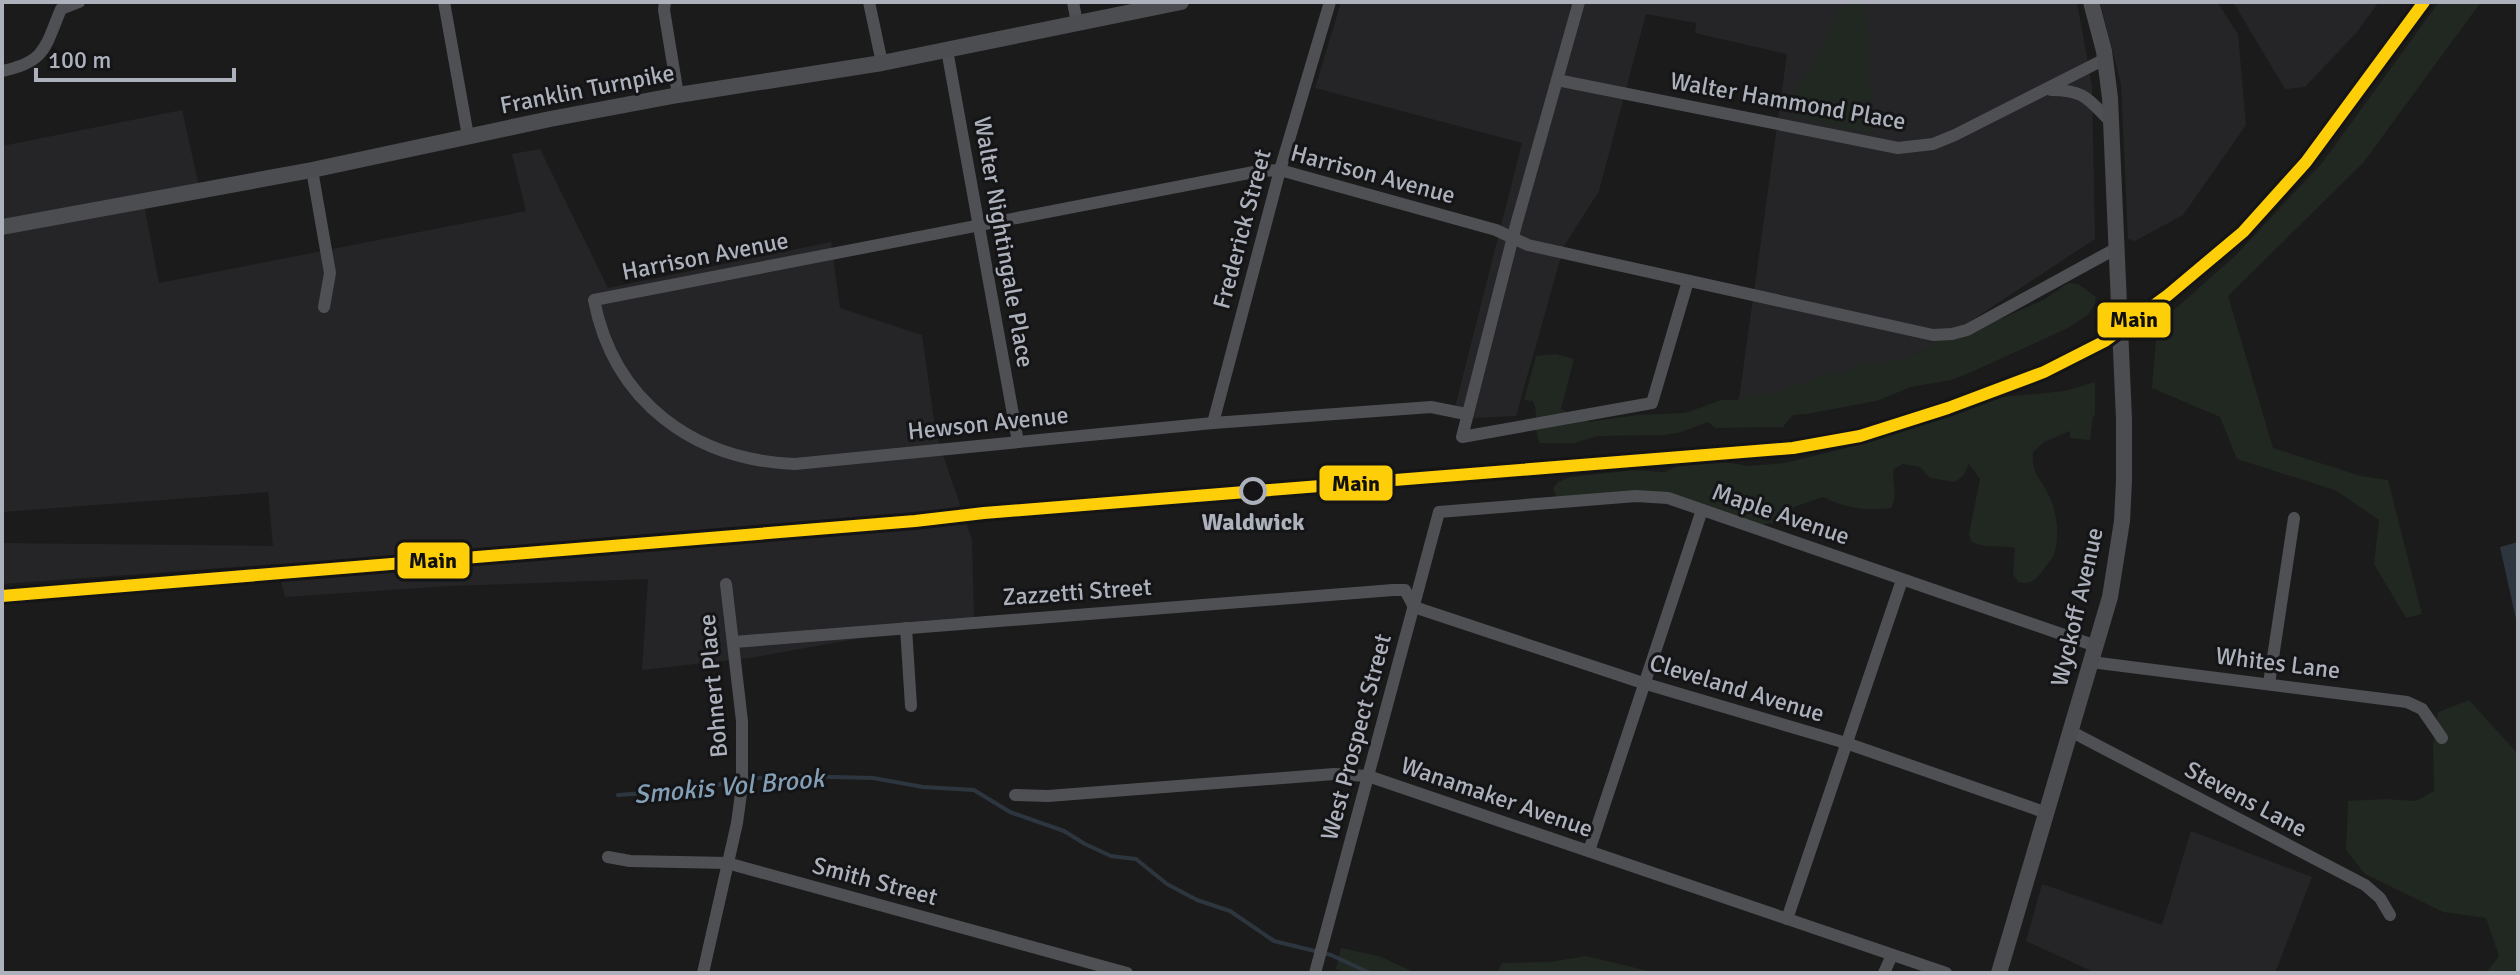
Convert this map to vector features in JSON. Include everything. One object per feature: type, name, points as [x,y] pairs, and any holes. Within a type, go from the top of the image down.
[{"type":"main road","name":"Franklin Turnpike","points":[[2,227],[312,170],[678,95],[882,63],[1181,2]]},
{"type":"main road","name":"Wyckoff Avenue","points":[[1999,973],[2110,597],[2122,521],[2123,379],[2111,122],[2105,59],[2091,2]]},
{"type":"street","points":[[2,71],[24,67],[41,54],[62,5],[79,2]]},
{"type":"street","points":[[444,2],[468,136]]},
{"type":"street","points":[[665,2],[678,95]]},
{"type":"street","points":[[869,2],[882,63]]},
{"type":"street","points":[[1073,2],[1077,23]]},
{"type":"street","name":"Frederick Street","points":[[1213,423],[1280,170],[1330,2]]},
{"type":"street","points":[[1579,2],[1462,437],[1652,403],[1688,281]]},
{"type":"street","name":"Walter Nightingale Place","points":[[947,50],[1018,442]]},
{"type":"street","name":"Walter Hammond Place","points":[[1557,80],[1898,148],[1944,139],[2105,59]]},
{"type":"street","points":[[2047,90],[2079,93],[2111,122]]},
{"type":"street","points":[[312,170],[330,273],[324,307]]},
{"type":"street","name":"Harrison Avenue","points":[[594,300],[977,224],[1259,171],[1280,170],[1496,230],[1528,245],[1933,335],[1967,330],[2117,248]]},
{"type":"street","name":"Hewson Avenue","points":[[594,300],[613,357],[641,397],[677,429],[723,452],[759,461],[795,464],[1213,423],[1431,407],[1466,414]]},
{"type":"street","name":"Maple Avenue","points":[[1439,512],[1652,496],[1668,498],[1902,580],[2094,654]]},
{"type":"street","points":[[1589,851],[1702,510]]},
{"type":"street","name":"West Prospect Street","points":[[1316,969],[1439,512]]},
{"type":"street","points":[[2269,684],[2294,518]]},
{"type":"street","points":[[1787,919],[1902,580]]},
{"type":"street","name":"Bohnert Place","points":[[703,973],[737,823],[742,781],[743,741],[726,584]]},
{"type":"street","name":"Zazzetti Street","points":[[734,642],[1393,590],[1405,590],[1414,607]]},
{"type":"street","name":"Cleveland Avenue","points":[[1414,607],[1643,683],[1846,743],[2047,813]]},
{"type":"street","points":[[906,628],[911,706]]},
{"type":"street","name":"Whites Lane","points":[[2094,654],[2269,684],[2407,702],[2422,709],[2442,738]]},
{"type":"street","name":"Stevens Lane","points":[[2072,732],[2365,885],[2380,898],[2390,915]]},
{"type":"street","name":"Wanamaker Avenue","points":[[1015,795],[1048,796],[1334,774],[1368,776],[1946,973]]},
{"type":"street","name":"Smith Street","points":[[608,857],[630,861],[727,863],[1127,973]]},
{"type":"street","points":[[1884,973],[1892,955]]},
{"type":"shaded area","points":[[1341,2],[2077,2],[2092,86],[2095,239],[1928,349],[1794,398],[1738,406],[1787,54],[1695,33],[1696,23],[1646,14],[1599,191],[1564,246],[1516,416],[1452,419],[1522,143],[1315,88]]},
{"type":"shaded area","points":[[1855,2],[1867,2],[1872,134],[1782,112],[1816,59],[1839,9]]},
{"type":"shaded area","points":[[2100,2],[2217,2],[2238,34],[2246,125],[2183,215],[2135,241],[2128,239],[2121,84]]},
{"type":"shaded area","points":[[2233,2],[2379,2],[2356,33],[2305,87],[2285,89]]},
{"type":"shaded area","points":[[2439,2],[2481,2],[2363,163],[2228,296],[2273,448],[2361,476],[2388,480],[2422,614],[2406,618],[2374,564],[2379,520],[2335,490],[2237,459],[2220,417],[2152,388],[2157,325],[2236,255],[2322,163]]},
{"type":"shaded area","points":[[182,110],[200,191],[144,204],[159,283],[526,211],[512,154],[540,149],[608,288],[831,242],[840,308],[922,335],[936,434],[972,540],[974,618],[750,658],[642,670],[648,579],[450,586],[285,597],[277,564],[2,584],[2,543],[273,546],[268,492],[2,512],[2,146]]},
{"type":"shaded area","points":[[2068,283],[2078,284],[2096,297],[2088,315],[2068,328],[1951,380],[1911,387],[1876,401],[1793,415],[1783,427],[1715,428],[1708,422],[1664,435],[1597,436],[1575,443],[1540,443],[1533,401],[1524,400],[1536,356],[1556,354],[1574,359],[1561,409],[1589,422],[1637,415],[1685,413],[1721,400],[1781,392],[1829,372],[1843,372],[1865,363],[1888,363],[1928,349],[1938,338],[1969,324],[2000,319],[2045,299]]},
{"type":"shaded area","points":[[2095,382],[2095,415],[2090,440],[2070,438],[2070,431],[2044,442],[2033,452],[2035,472],[2054,510],[2057,540],[2049,562],[2036,579],[2026,583],[2018,582],[2013,574],[2015,548],[1986,546],[1971,541],[1969,534],[1980,479],[1969,464],[1963,476],[1955,482],[1930,478],[1920,467],[1903,464],[1894,469],[1891,508],[1856,508],[1823,497],[1794,507],[1781,522],[1758,525],[1688,501],[1556,497],[1553,488],[1570,477],[1634,470],[1665,472],[1681,464],[1724,462],[1749,466],[1785,463],[1846,448],[2002,397],[2065,391]]},
{"type":"shaded area","points":[[2518,542],[2518,628],[2500,547]]},
{"type":"shaded area","points":[[2469,700],[2518,754],[2518,973],[2486,973],[2499,956],[2486,918],[2443,912],[2365,874],[2346,850],[2348,801],[2416,801],[2434,791],[2433,746],[2438,712]]},
{"type":"shaded area","points":[[2191,831],[2312,877],[2275,973],[2096,973],[2026,941],[2042,884],[2162,925]]},
{"type":"shaded area","points":[[1341,948],[1379,956],[1416,973],[1349,973],[1336,969]]},
{"type":"shaded area","points":[[1586,956],[1657,973],[1497,973],[1502,963],[1550,962]]},
{"type":"waterway","name":"Smokis Vol Brook","points":[[618,795],[795,776],[873,778],[923,787],[974,790],[1010,812],[1064,831],[1111,856],[1136,859],[1167,884],[1197,900],[1230,911],[1274,941],[1331,955],[1370,973]]},
{"type":"transit line","name":"Main","points":[[2,596],[1793,448],[1860,436],[1948,408],[2044,372],[2105,341],[2168,295],[2243,232],[2306,162],[2424,2]]},
{"type":"place","name":"Waldwick","points":[[1253,491]]}]
